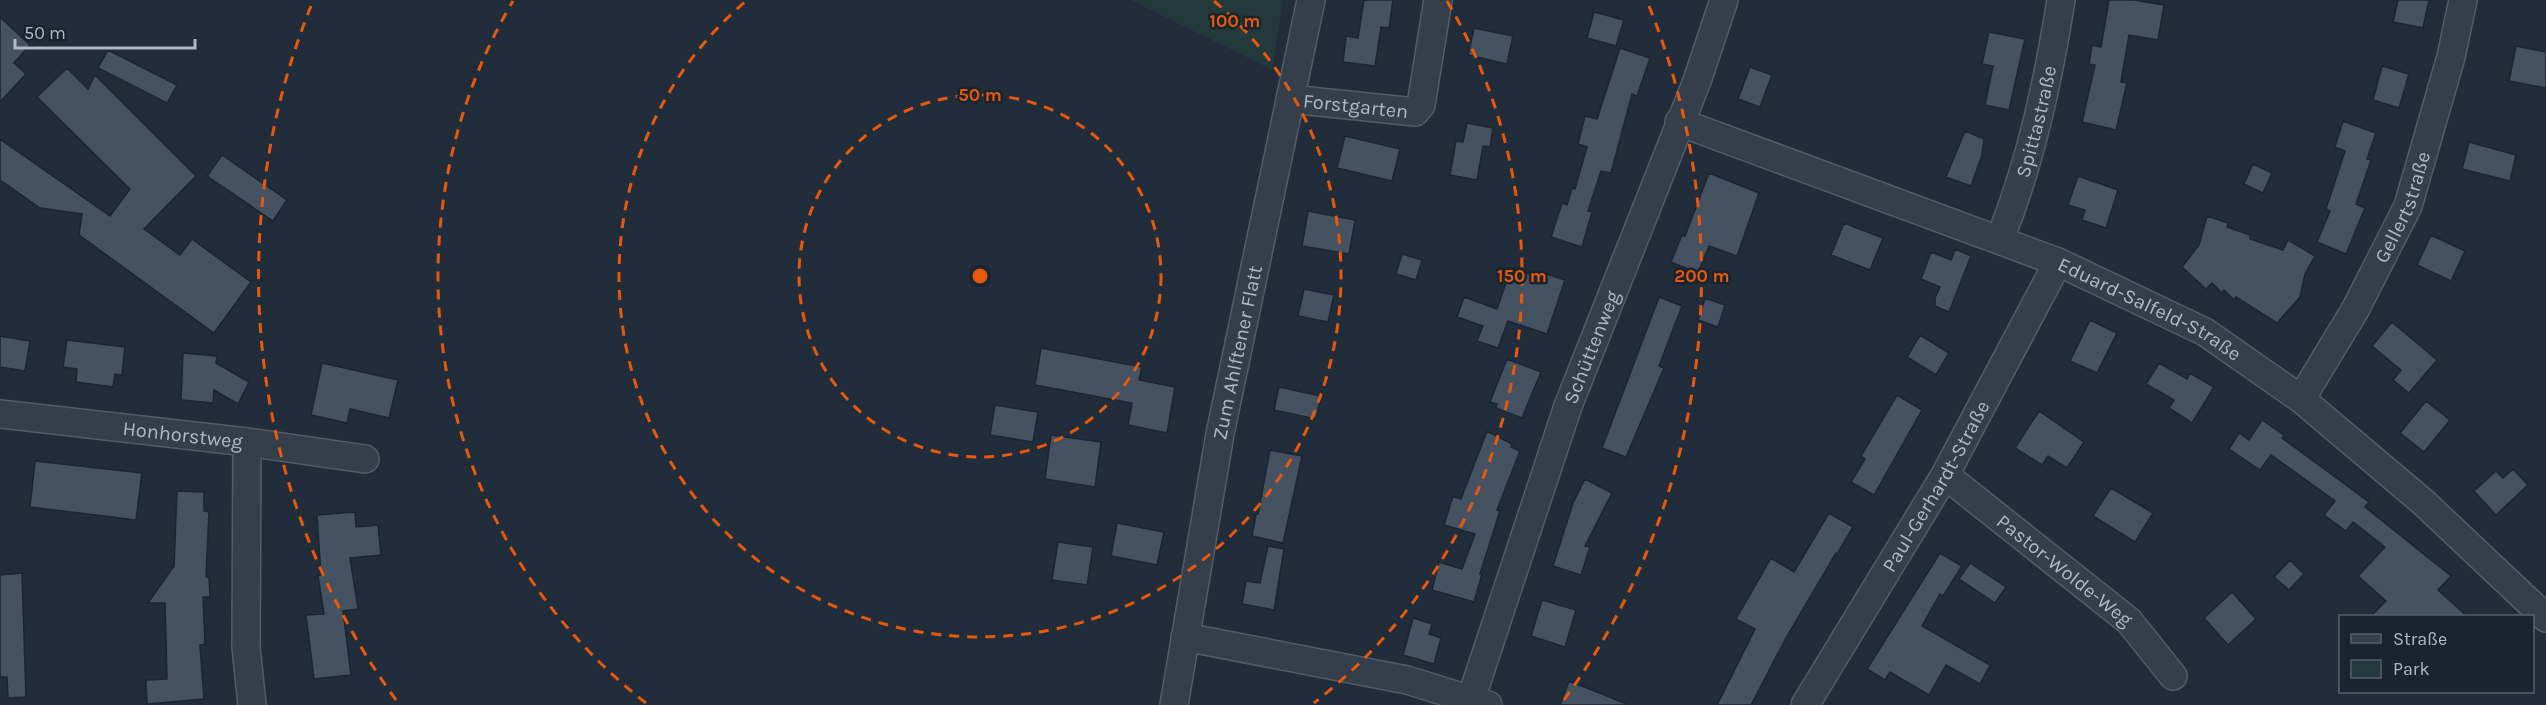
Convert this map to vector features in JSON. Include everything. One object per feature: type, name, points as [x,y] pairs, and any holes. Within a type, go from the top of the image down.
[{"type":"street","name":"Zum Ahlftener Flatt","points":[[1174,705],[1220,434],[1311,0]]},
{"type":"street","name":"Forstgarten","points":[[1290,99],[1415,112],[1421,105],[1438,0]]},
{"type":"street","name":"Schüttenweg","points":[[1483,703],[1568,406],[1697,81],[1724,0]]},
{"type":"street","name":"Spittastraße","points":[[2000,239],[2017,198],[2037,128],[2052,60],[2061,0]]},
{"type":"street","name":"Gellertstraße","points":[[2301,399],[2355,310],[2408,206],[2451,57],[2463,0]]},
{"type":"street","name":"Eduard-Salfeld-Straße","points":[[1679,122],[2058,262],[2205,332],[2301,399],[2423,502],[2543,610]]},
{"type":"street","name":"Paul-Gerhardt-Straße","points":[[1805,705],[1946,475],[2058,262]]},
{"type":"street","name":"Honhorstweg","points":[[0,414],[248,442],[365,459]]},
{"type":"street","points":[[248,442],[246,647],[252,705]]},
{"type":"street","name":"Pastor-Wolde-Weg","points":[[1946,475],[2129,621],[2173,676]]},
{"type":"street","points":[[1185,637],[1407,680],[1483,703]]},
{"type":"green space","points":[[1131,0],[1283,0],[1272,70]]},
{"type":"building","points":[[1364,0],[1393,0],[1389,28],[1381,27],[1375,66],[1343,62],[1346,36],[1358,38]]},
{"type":"building","points":[[2109,0],[2134,0],[2164,5],[2158,40],[2129,35],[2121,82],[2127,83],[2116,130],[2082,122],[2095,65],[2089,64],[2092,45],[2101,47]]},
{"type":"building","points":[[2398,0],[2429,0],[2423,28],[2393,22]]},
{"type":"building","points":[[1594,12],[1624,20],[1616,46],[1587,38]]},
{"type":"building","points":[[0,17],[30,45],[14,63],[26,74],[0,102]]},
{"type":"building","points":[[1474,28],[1513,36],[1507,64],[1468,55]]},
{"type":"building","points":[[1989,32],[2025,39],[2009,110],[1985,105],[1993,66],[1982,64]]},
{"type":"building","points":[[2516,46],[2546,52],[2546,88],[2509,81]]},
{"type":"building","points":[[1620,48],[1650,58],[1637,96],[1632,94],[1611,173],[1601,171],[1588,211],[1592,212],[1582,247],[1551,237],[1562,203],[1567,205],[1572,188],[1575,189],[1587,147],[1578,144],[1585,116],[1597,119]]},
{"type":"building","points":[[108,50],[177,85],[167,103],[98,68]]},
{"type":"building","points":[[2382,66],[2409,74],[2399,108],[2373,100]]},
{"type":"building","points":[[1750,67],[1772,75],[1760,107],[1738,99]]},
{"type":"building","points":[[67,68],[88,89],[95,75],[196,176],[144,229],[180,255],[192,239],[251,282],[214,333],[79,235],[82,214],[40,208],[0,180],[0,139],[110,216],[130,189],[37,97]]},
{"type":"building","points":[[2343,121],[2376,133],[2367,159],[2371,160],[2356,204],[2365,208],[2346,254],[2317,242],[2330,211],[2326,209],[2345,151],[2335,147]]},
{"type":"building","points":[[1467,123],[1493,128],[1490,147],[1483,146],[1477,180],[1450,175],[1456,141],[1463,142]]},
{"type":"building","points":[[1965,131],[1984,139],[1982,155],[1971,186],[1946,177]]},
{"type":"building","points":[[1345,136],[1400,149],[1392,181],[1337,168]]},
{"type":"building","points":[[2469,142],[2516,155],[2510,181],[2462,169]]},
{"type":"building","points":[[222,155],[287,200],[273,221],[207,176]]},
{"type":"building","points":[[2253,164],[2272,173],[2263,193],[2244,184]]},
{"type":"building","points":[[1709,173],[1759,193],[1737,256],[1709,246],[1698,273],[1671,262],[1682,235],[1685,236]]},
{"type":"building","points":[[2078,176],[2118,190],[2106,228],[2082,220],[2085,210],[2068,205]]},
{"type":"building","points":[[1308,211],[1355,220],[1349,254],[1302,246]]},
{"type":"building","points":[[2207,216],[2228,223],[2227,227],[2250,235],[2250,239],[2283,250],[2288,240],[2315,256],[2305,274],[2300,297],[2277,323],[2236,297],[2234,300],[2224,290],[2222,293],[2212,283],[2206,289],[2182,267],[2199,245]]},
{"type":"building","points":[[1844,223],[1883,238],[1870,270],[1831,255]]},
{"type":"building","points":[[2431,235],[2465,251],[2451,281],[2417,265]]},
{"type":"building","points":[[1955,249],[1971,256],[1949,312],[1935,306],[1935,298],[1940,287],[1921,279],[1931,252],[1951,260]]},
{"type":"building","points":[[1402,254],[1422,260],[1416,280],[1396,274]]},
{"type":"building","points":[[1511,268],[1539,277],[1541,272],[1565,280],[1547,334],[1508,321],[1498,348],[1477,341],[1483,326],[1457,317],[1464,297],[1497,309]]},
{"type":"building","points":[[1304,289],[1334,295],[1328,322],[1298,316]]},
{"type":"building","points":[[1659,297],[1682,306],[1659,366],[1664,368],[1626,457],[1602,448]]},
{"type":"building","points":[[1705,298],[1725,305],[1718,327],[1698,320]]},
{"type":"building","points":[[2090,320],[2117,333],[2097,373],[2070,361]]},
{"type":"building","points":[[2392,322],[2437,360],[2409,393],[2393,380],[2401,370],[2372,346]]},
{"type":"building","points":[[1920,335],[1949,353],[1936,375],[1907,357]]},
{"type":"building","points":[[0,336],[30,341],[25,371],[0,367]]},
{"type":"building","points":[[67,340],[125,347],[122,375],[115,374],[113,387],[76,382],[77,369],[63,367]]},
{"type":"building","points":[[1041,348],[1142,367],[1139,380],[1175,387],[1167,433],[1128,425],[1132,403],[1035,385]]},
{"type":"building","points":[[183,353],[217,356],[216,363],[249,382],[238,404],[214,390],[213,403],[181,400]]},
{"type":"building","points":[[1507,359],[1541,372],[1522,418],[1496,408],[1497,404],[1490,402]]},
{"type":"building","points":[[322,363],[398,380],[389,418],[350,409],[347,423],[311,415]]},
{"type":"building","points":[[2159,363],[2187,379],[2190,373],[2214,387],[2192,423],[2169,408],[2174,400],[2146,384]]},
{"type":"building","points":[[1279,387],[1321,396],[1316,419],[1274,410]]},
{"type":"building","points":[[1897,395],[1922,410],[1874,495],[1851,482],[1865,459],[1861,456]]},
{"type":"building","points":[[2426,401],[2450,420],[2424,452],[2400,433]]},
{"type":"building","points":[[995,405],[1038,412],[1033,442],[990,435]]},
{"type":"building","points":[[2039,411],[2084,442],[2067,468],[2048,456],[2042,465],[2015,448]]},
{"type":"building","points":[[2262,420],[2284,435],[2282,438],[2369,502],[2365,507],[2451,576],[2438,590],[2466,615],[2372,615],[2386,601],[2358,576],[2385,547],[2353,522],[2346,531],[2324,515],[2335,501],[2271,455],[2260,470],[2229,449],[2239,433],[2249,440]]},
{"type":"building","points":[[1487,431],[1512,444],[1511,447],[1520,451],[1497,510],[1500,511],[1480,574],[1482,574],[1474,602],[1432,590],[1439,562],[1462,569],[1475,534],[1444,525],[1453,496],[1461,499]]},
{"type":"building","points":[[1051,435],[1101,442],[1095,487],[1045,479]]},
{"type":"building","points":[[1270,450],[1302,456],[1283,543],[1252,536]]},
{"type":"building","points":[[35,461],[142,473],[136,520],[30,507]]},
{"type":"building","points":[[2513,469],[2528,485],[2496,515],[2474,491],[2496,471],[2503,478]]},
{"type":"building","points":[[1585,479],[1612,493],[1585,546],[1590,547],[1581,575],[1553,566],[1573,503]]},
{"type":"building","points":[[2111,488],[2153,513],[2135,542],[2093,516]]},
{"type":"building","points":[[177,491],[204,492],[204,511],[209,512],[206,577],[209,577],[210,597],[203,597],[205,644],[200,645],[204,699],[147,704],[146,680],[167,679],[165,603],[148,603],[174,566]]},
{"type":"building","points":[[355,512],[356,527],[378,525],[381,555],[350,558],[358,609],[343,611],[351,675],[314,679],[306,615],[324,614],[318,576],[321,575],[317,515]]},
{"type":"building","points":[[1829,513],[1853,527],[1786,638],[1751,705],[1717,705],[1755,629],[1736,619],[1771,558],[1794,572]]},
{"type":"building","points":[[1117,523],[1164,532],[1157,565],[1111,556]]},
{"type":"building","points":[[1058,542],[1093,547],[1087,585],[1052,580]]},
{"type":"building","points":[[1268,546],[1284,549],[1274,610],[1242,604],[1246,581],[1260,583]]},
{"type":"building","points":[[1940,553],[1962,566],[1943,596],[1940,594],[1922,626],[1990,665],[1980,684],[1946,665],[1929,695],[1890,672],[1885,680],[1867,669]]},
{"type":"building","points":[[2290,560],[2304,574],[2289,590],[2274,577]]},
{"type":"building","points":[[1970,563],[2006,587],[1995,603],[1959,579]]},
{"type":"building","points":[[22,573],[26,697],[8,698],[7,677],[0,677],[0,575]]},
{"type":"building","points":[[2232,592],[2256,619],[2228,645],[2204,618]]},
{"type":"building","points":[[1542,600],[1576,610],[1565,647],[1531,636]]},
{"type":"building","points":[[1413,618],[1432,624],[1429,634],[1441,638],[1434,664],[1403,655]]},
{"type":"building","points":[[1569,681],[1627,704],[1627,705],[1560,705]]}]
